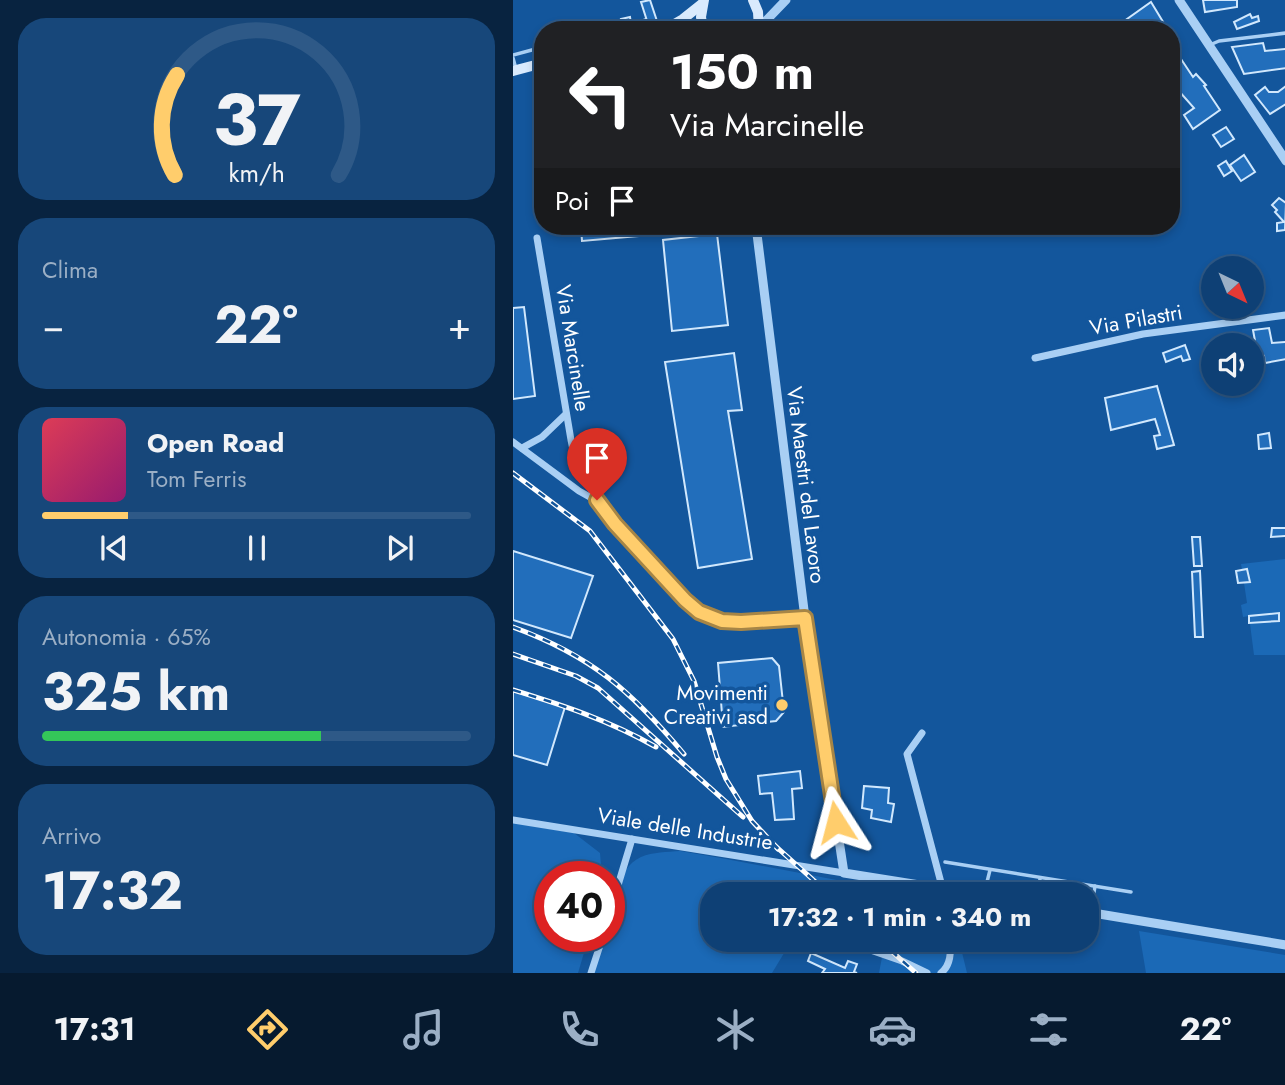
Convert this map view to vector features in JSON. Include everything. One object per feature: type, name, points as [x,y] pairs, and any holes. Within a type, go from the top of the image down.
[{"type":"main road","points":[[753,0],[759,21]]},
{"type":"main road","points":[[680,21],[703,1]]},
{"type":"main road","points":[[703,1],[703,21]]},
{"type":"main road","points":[[514,71],[534,65]]},
{"type":"street","points":[[766,21],[786,0]]},
{"type":"street","points":[[1179,0],[1285,162]]},
{"type":"street","name":"Via Maestri del Lavoro","points":[[757,235],[805,618],[844,873]]},
{"type":"street","name":"Via Marcinelle","points":[[537,238],[575,460],[597,500],[615,524],[699,612],[732,622],[805,618]]},
{"type":"street","name":"Via Pilastri","points":[[1035,358],[1143,334],[1285,314]]},
{"type":"street","points":[[522,449],[542,437],[566,414]]},
{"type":"street","name":"Via Marcinelle","points":[[513,442],[579,491],[597,500]]},
{"type":"street","points":[[922,733],[907,754],[941,882]]},
{"type":"street","name":"Viale delle Industrie","points":[[513,820],[891,882]]},
{"type":"street","points":[[625,862],[632,839]]},
{"type":"street","points":[[1099,914],[1285,945]]},
{"type":"street","points":[[591,973],[598,952]]},
{"type":"street","points":[[874,952],[927,973]]},
{"type":"street","points":[[941,973],[946,969],[949,952]]},
{"type":"lane","points":[[1209,46],[1219,41],[1285,33]]},
{"type":"lane","points":[[514,71],[513,57],[534,50]]},
{"type":"lane","points":[[945,862],[1064,882]]},
{"type":"lane","points":[[987,882],[990,870]]},
{"type":"lane","points":[[1099,887],[1131,892]]},
{"type":"shaded area","points":[[1285,559],[1285,655],[1254,655],[1249,616],[1243,617],[1241,605],[1247,603],[1244,583],[1238,583],[1236,571],[1242,570],[1241,564]]},
{"type":"shaded area","points":[[513,823],[574,833],[600,853],[601,861],[534,861],[534,952],[584,952],[578,973],[513,973]]},
{"type":"shaded area","points":[[680,851],[849,882],[700,882],[700,952],[785,952],[772,973],[593,973],[599,952],[625,952],[625,871],[641,857]]},
{"type":"shaded area","points":[[1139,931],[1285,955],[1285,973],[1146,973]]},
{"type":"shaded area","points":[[883,952],[962,952],[967,973],[879,973]]},
{"type":"building","points":[[650,0],[657,21],[647,21],[641,2]]},
{"type":"building","points":[[1203,0],[1237,0],[1237,7],[1205,12]]},
{"type":"building","points":[[1151,2],[1163,21],[1124,21]]},
{"type":"building","points":[[1250,14],[1252,18],[1258,16],[1259,21],[1237,29],[1234,22]]},
{"type":"building","points":[[1263,43],[1265,51],[1286,49],[1286,68],[1244,74],[1232,47]]},
{"type":"building","points":[[1180,58],[1193,77],[1196,74],[1206,85],[1204,86],[1220,110],[1193,129],[1184,115],[1194,108],[1180,92]]},
{"type":"building","points":[[1286,86],[1286,104],[1270,114],[1255,95],[1265,87],[1269,92],[1278,92]]},
{"type":"building","points":[[1226,127],[1234,139],[1221,147],[1213,135]]},
{"type":"building","points":[[1244,155],[1255,172],[1241,181],[1230,165]]},
{"type":"building","points":[[1226,161],[1232,171],[1224,176],[1218,166]]},
{"type":"building","points":[[1279,198],[1286,203],[1285,230],[1277,231],[1277,223],[1284,222],[1272,205]]},
{"type":"building","points":[[582,235],[638,236],[582,241]]},
{"type":"building","points":[[717,235],[728,325],[672,331],[663,240]]},
{"type":"building","points":[[524,307],[535,396],[513,399],[513,308]]},
{"type":"building","points":[[1269,328],[1272,343],[1286,342],[1286,359],[1265,363],[1264,333],[1254,333],[1253,330]]},
{"type":"building","points":[[1185,345],[1190,359],[1183,361],[1181,356],[1166,362],[1163,353]]},
{"type":"building","points":[[734,353],[742,410],[728,411],[752,559],[698,568],[665,362]]},
{"type":"building","points":[[1157,386],[1174,445],[1157,449],[1154,436],[1160,435],[1155,419],[1111,430],[1105,398]]},
{"type":"building","points":[[1269,433],[1271,448],[1259,449],[1258,435]]},
{"type":"building","points":[[1272,528],[1286,528],[1286,536],[1271,537]]},
{"type":"building","points":[[1192,537],[1200,537],[1202,566],[1194,566]]},
{"type":"building","points":[[513,551],[593,576],[571,638],[513,620]]},
{"type":"building","points":[[1247,569],[1250,582],[1238,583],[1236,571]]},
{"type":"building","points":[[1200,571],[1203,637],[1195,637],[1192,572]]},
{"type":"building","points":[[1279,613],[1279,621],[1249,623],[1249,616]]},
{"type":"building","points":[[772,658],[779,666],[784,712],[776,721],[723,727],[718,663]]},
{"type":"building","points":[[513,691],[565,707],[547,765],[513,755]]},
{"type":"building","points":[[800,771],[802,788],[792,789],[794,819],[775,820],[772,793],[760,794],[758,776]]},
{"type":"building","points":[[864,786],[889,788],[888,803],[894,804],[891,822],[871,818],[872,810],[862,808]]},
{"type":"building","points":[[811,953],[845,968],[848,961],[857,964],[854,972],[857,973],[822,973],[825,969],[808,961]]},
{"type":"railway","points":[[513,473],[590,531],[673,639],[694,681],[726,779],[752,821],[778,849]]},
{"type":"railway","points":[[513,627],[541,638],[588,663],[646,712],[684,754]]},
{"type":"railway","points":[[513,654],[576,676],[598,688],[743,817]]},
{"type":"railway","points":[[513,690],[586,714],[656,747]]},
{"type":"railway","points":[[772,843],[816,882]]},
{"type":"railway","points":[[892,952],[916,973]]},
{"type":"place","name":"Movimenti Creativi asd","points":[[782,705]]},
{"type":"route","points":[[597,500],[604,512],[699,612],[722,621],[805,618],[836,822]]}]
